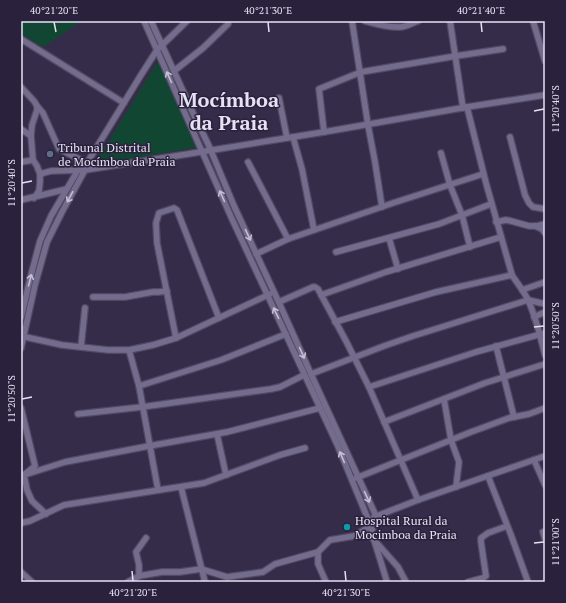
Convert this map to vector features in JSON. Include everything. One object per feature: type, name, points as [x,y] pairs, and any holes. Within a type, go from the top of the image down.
[{"type":"street","points":[[144,21],[232,219],[320,408],[368,519],[374,524]]},
{"type":"street","points":[[151,21],[211,150],[238,216],[279,302],[376,516],[373,530],[369,535],[398,567],[406,582]]},
{"type":"street","points":[[21,348],[22,336],[47,242],[62,212],[85,170],[87,163],[157,50],[187,21]]},
{"type":"street","points":[[174,71],[203,48],[228,24],[228,21]]},
{"type":"street","points":[[352,21],[368,125],[376,162],[382,207]]},
{"type":"street","points":[[365,21],[395,27],[401,27],[418,21]]},
{"type":"street","points":[[450,21],[465,107],[500,237],[512,275],[528,300],[542,333],[545,355]]},
{"type":"street","points":[[534,21],[545,61]]},
{"type":"street","points":[[21,39],[124,103]]},
{"type":"street","points":[[324,132],[319,89],[361,72],[503,49]]},
{"type":"street","points":[[21,87],[43,113],[59,148],[87,163]]},
{"type":"street","points":[[40,174],[51,171],[85,170],[202,152],[368,125],[465,107],[545,95]]},
{"type":"street","points":[[279,98],[290,137],[302,168],[314,230]]},
{"type":"street","points":[[34,198],[39,191],[40,182],[40,174],[33,160],[31,136],[37,106]]},
{"type":"street","points":[[21,129],[31,136]]},
{"type":"street","points":[[510,137],[525,195],[533,207],[545,209]]},
{"type":"street","points":[[441,153],[450,185],[462,215],[470,246]]},
{"type":"street","points":[[21,162],[33,160]]},
{"type":"street","points":[[248,162],[288,239]]},
{"type":"street","points":[[21,318],[40,241],[52,216],[78,170],[87,163]]},
{"type":"street","points":[[256,254],[288,239],[483,174]]},
{"type":"street","points":[[21,200],[67,189]]},
{"type":"street","points":[[336,252],[439,224],[491,204]]},
{"type":"street","points":[[176,338],[158,243],[156,223],[159,213],[174,208],[177,210],[219,318]]},
{"type":"street","points":[[232,219],[238,216]]},
{"type":"street","points":[[496,222],[506,220],[529,226],[545,224]]},
{"type":"street","points":[[535,226],[542,229],[545,233]]},
{"type":"street","points":[[321,295],[500,237]]},
{"type":"street","points":[[389,238],[398,269]]},
{"type":"street","points":[[335,322],[436,292],[512,275]]},
{"type":"street","points":[[522,290],[545,282]]},
{"type":"street","points":[[279,302],[313,287],[318,289],[369,387],[418,500]]},
{"type":"street","points":[[93,297],[125,297],[167,291]]},
{"type":"street","points":[[22,336],[62,345],[108,350],[130,350],[153,346],[176,338],[274,292]]},
{"type":"street","points":[[311,374],[413,336],[528,300],[545,304]]},
{"type":"street","points":[[81,347],[85,308]]},
{"type":"street","points":[[534,317],[545,312]]},
{"type":"street","points":[[369,387],[468,354],[542,333]]},
{"type":"street","points":[[139,386],[221,360],[286,334]]},
{"type":"street","points":[[496,346],[514,417]]},
{"type":"street","points":[[130,350],[139,386],[158,490]]},
{"type":"street","points":[[384,422],[504,377],[545,364]]},
{"type":"street","points":[[78,414],[142,407],[271,389],[280,387],[304,375]]},
{"type":"street","points":[[444,399],[451,440],[459,462],[456,487]]},
{"type":"street","points":[[21,408],[35,466],[23,476]]},
{"type":"street","points":[[23,476],[66,462],[217,434],[320,408]]},
{"type":"street","points":[[352,480],[509,418],[529,414],[545,408]]},
{"type":"street","points":[[217,434],[226,475]]},
{"type":"street","points":[[21,523],[30,521],[64,505],[204,483],[305,448]]},
{"type":"street","points":[[368,519],[545,456]]},
{"type":"street","points":[[534,460],[545,485]]},
{"type":"street","points":[[23,476],[32,501],[46,514]]},
{"type":"street","points":[[488,476],[528,582]]},
{"type":"street","points":[[181,487],[205,582]]},
{"type":"street","points":[[128,582],[139,576],[162,572],[180,572],[202,569],[227,577],[263,572],[275,564],[318,552],[330,540],[354,536],[374,524]]},
{"type":"street","points":[[468,582],[486,576],[480,542],[481,538],[488,533],[507,526]]},
{"type":"street","points":[[543,532],[545,539]]},
{"type":"street","points":[[139,576],[139,564],[136,552],[146,538]]},
{"type":"street","points":[[374,540],[387,582]]},
{"type":"street","points":[[318,552],[318,564],[326,582]]},
{"type":"street","points":[[21,572],[32,582]]},
{"type":"green space","points":[[21,21],[82,21],[43,47],[21,34]]},
{"type":"green space","points":[[158,61],[198,147],[94,165]]},
{"type":"place","name":"Tribunal Distrital de Mocímboa da Praia","points":[[50,154]]},
{"type":"place","name":"Hospital Rural da Mocimboa da Praia","points":[[347,527]]},
{"type":"district","name":"Mocímboa da Praia","points":[[229,110]]}]
